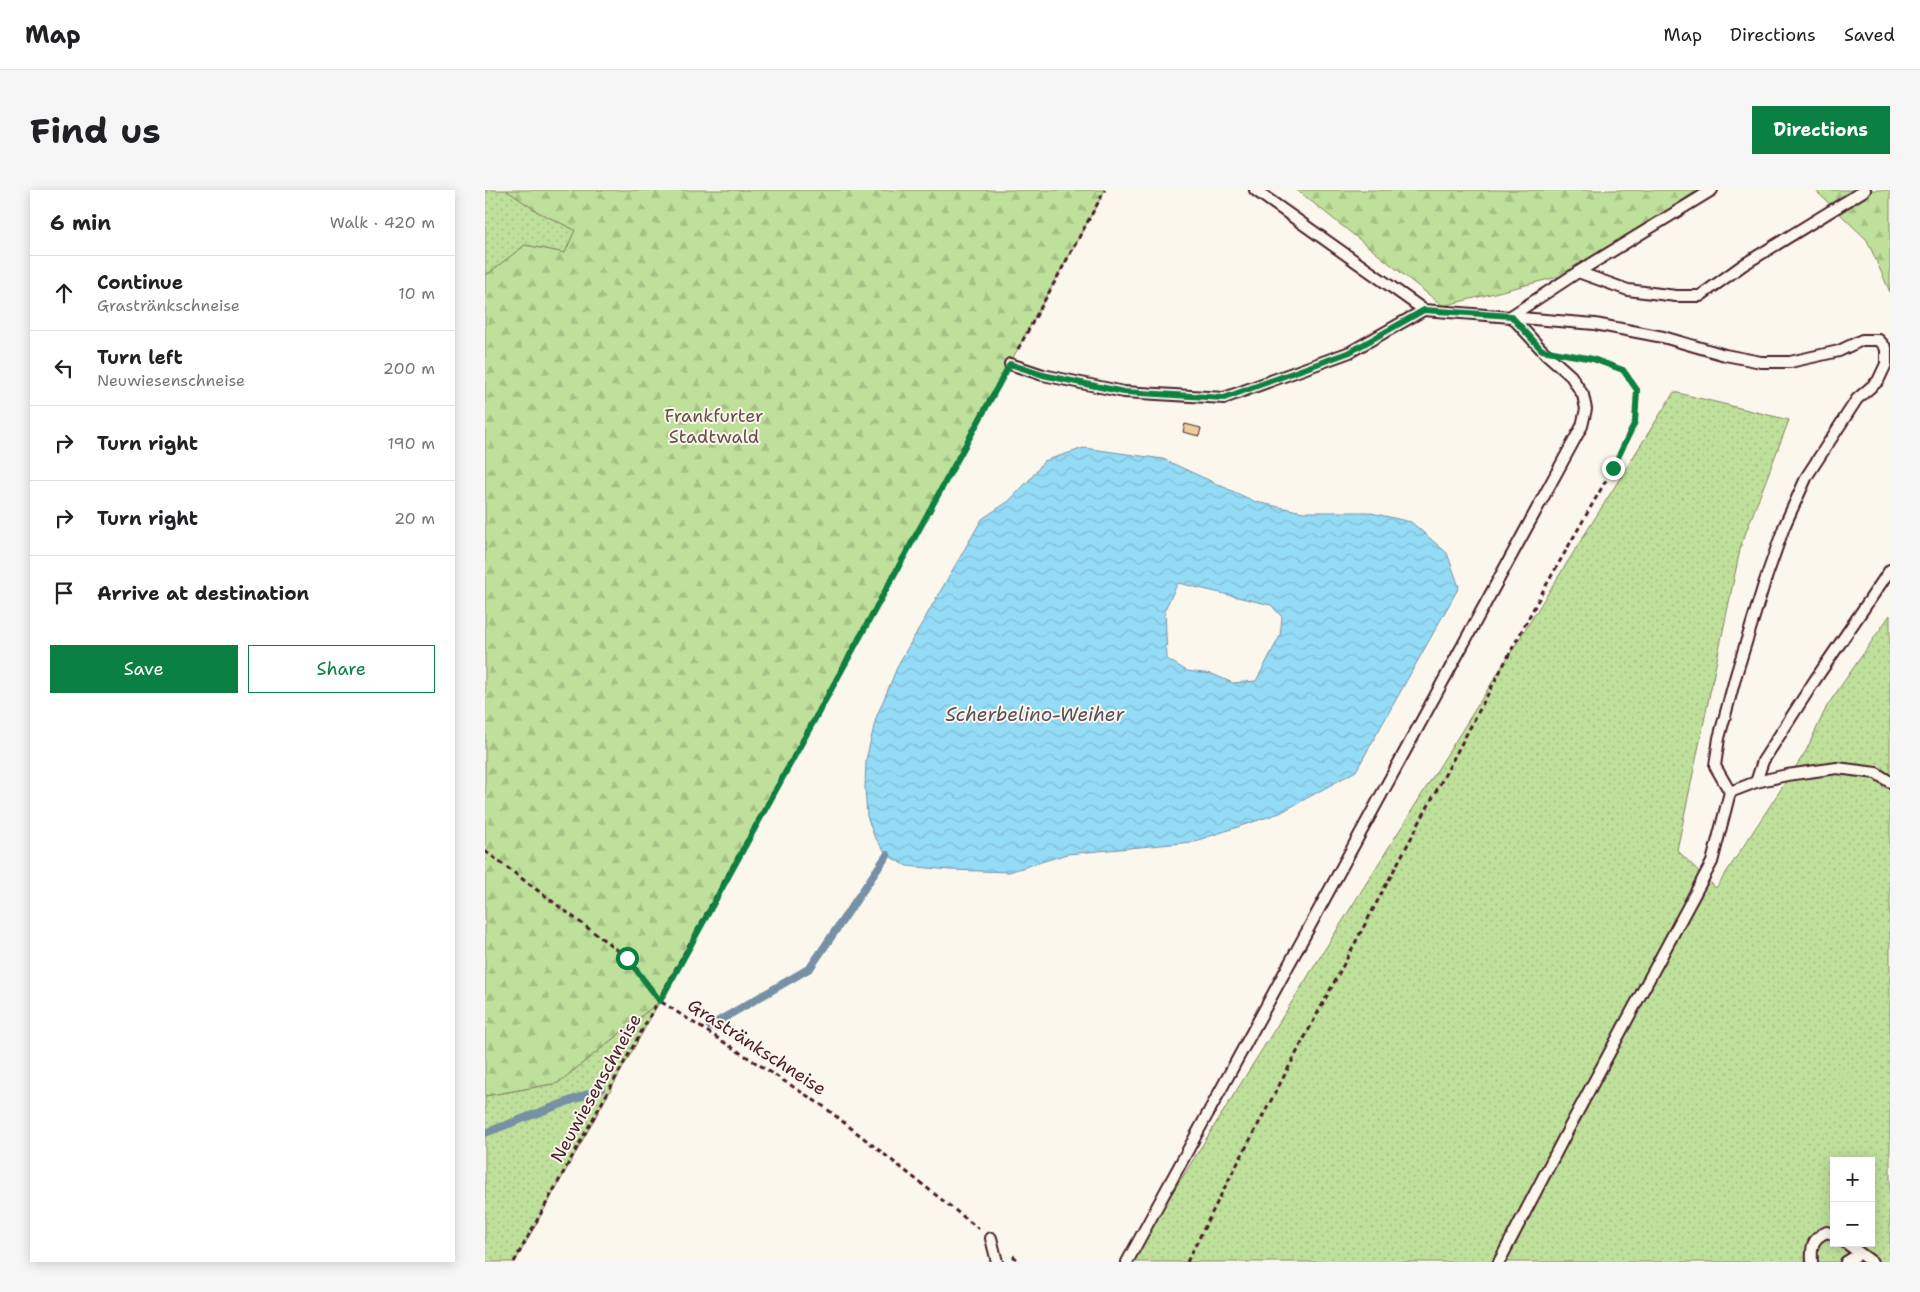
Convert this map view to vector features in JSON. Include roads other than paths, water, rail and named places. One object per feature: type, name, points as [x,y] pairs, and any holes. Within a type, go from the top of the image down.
[{"type":"lane","points":[[1255,190],[1424,310],[1595,324],[1663,336],[1725,355],[1761,362],[1790,362],[1839,351],[1862,340],[1879,340],[1886,348],[1886,364],[1878,381],[1857,399],[1807,476],[1778,545],[1736,675],[1719,738],[1715,766],[1730,792],[1711,862],[1499,1262]]},
{"type":"lane","points":[[1511,316],[1578,272],[1712,190]]},
{"type":"lane","points":[[1578,272],[1628,290],[1676,296],[1700,296],[1743,265],[1865,190]]},
{"type":"lane","points":[[1010,364],[1043,375],[1124,392],[1224,398],[1350,352],[1424,310]]},
{"type":"lane","points":[[1127,1262],[1582,426],[1586,409],[1583,395],[1571,376],[1542,350],[1511,316]]},
{"type":"lane","points":[[1756,782],[1763,761],[1815,680],[1890,570]]},
{"type":"lane","points":[[1730,792],[1756,782],[1837,768],[1876,773],[1890,782]]},
{"type":"lane","points":[[1812,1262],[1811,1248],[1815,1240],[1827,1232],[1830,1233]]},
{"type":"lane","points":[[991,1238],[997,1262]]},
{"type":"lane","points":[[1851,1247],[1872,1262]]},
{"type":"lane","points":[[1846,1262],[1859,1254]]},
{"type":"water","name":"Scherbelino-Weiher","points":[[1084,448],[1163,459],[1256,502],[1303,512],[1367,512],[1411,522],[1447,553],[1459,587],[1356,771],[1280,813],[1192,842],[1067,854],[1009,872],[907,866],[887,855],[874,836],[867,816],[866,760],[876,718],[899,663],[982,519],[1009,501],[1032,477],[1044,461]],"holes":[[[1178,583],[1271,605],[1282,617],[1280,636],[1256,681],[1233,683],[1212,674],[1187,671],[1167,659],[1165,609]]]},
{"type":"waterway","points":[[710,1026],[810,968],[887,855]]},
{"type":"waterway","points":[[485,1133],[601,1089]]},
{"type":"park label","name":"Frankfurter Stadtwald","points":[[714,426]]}]
